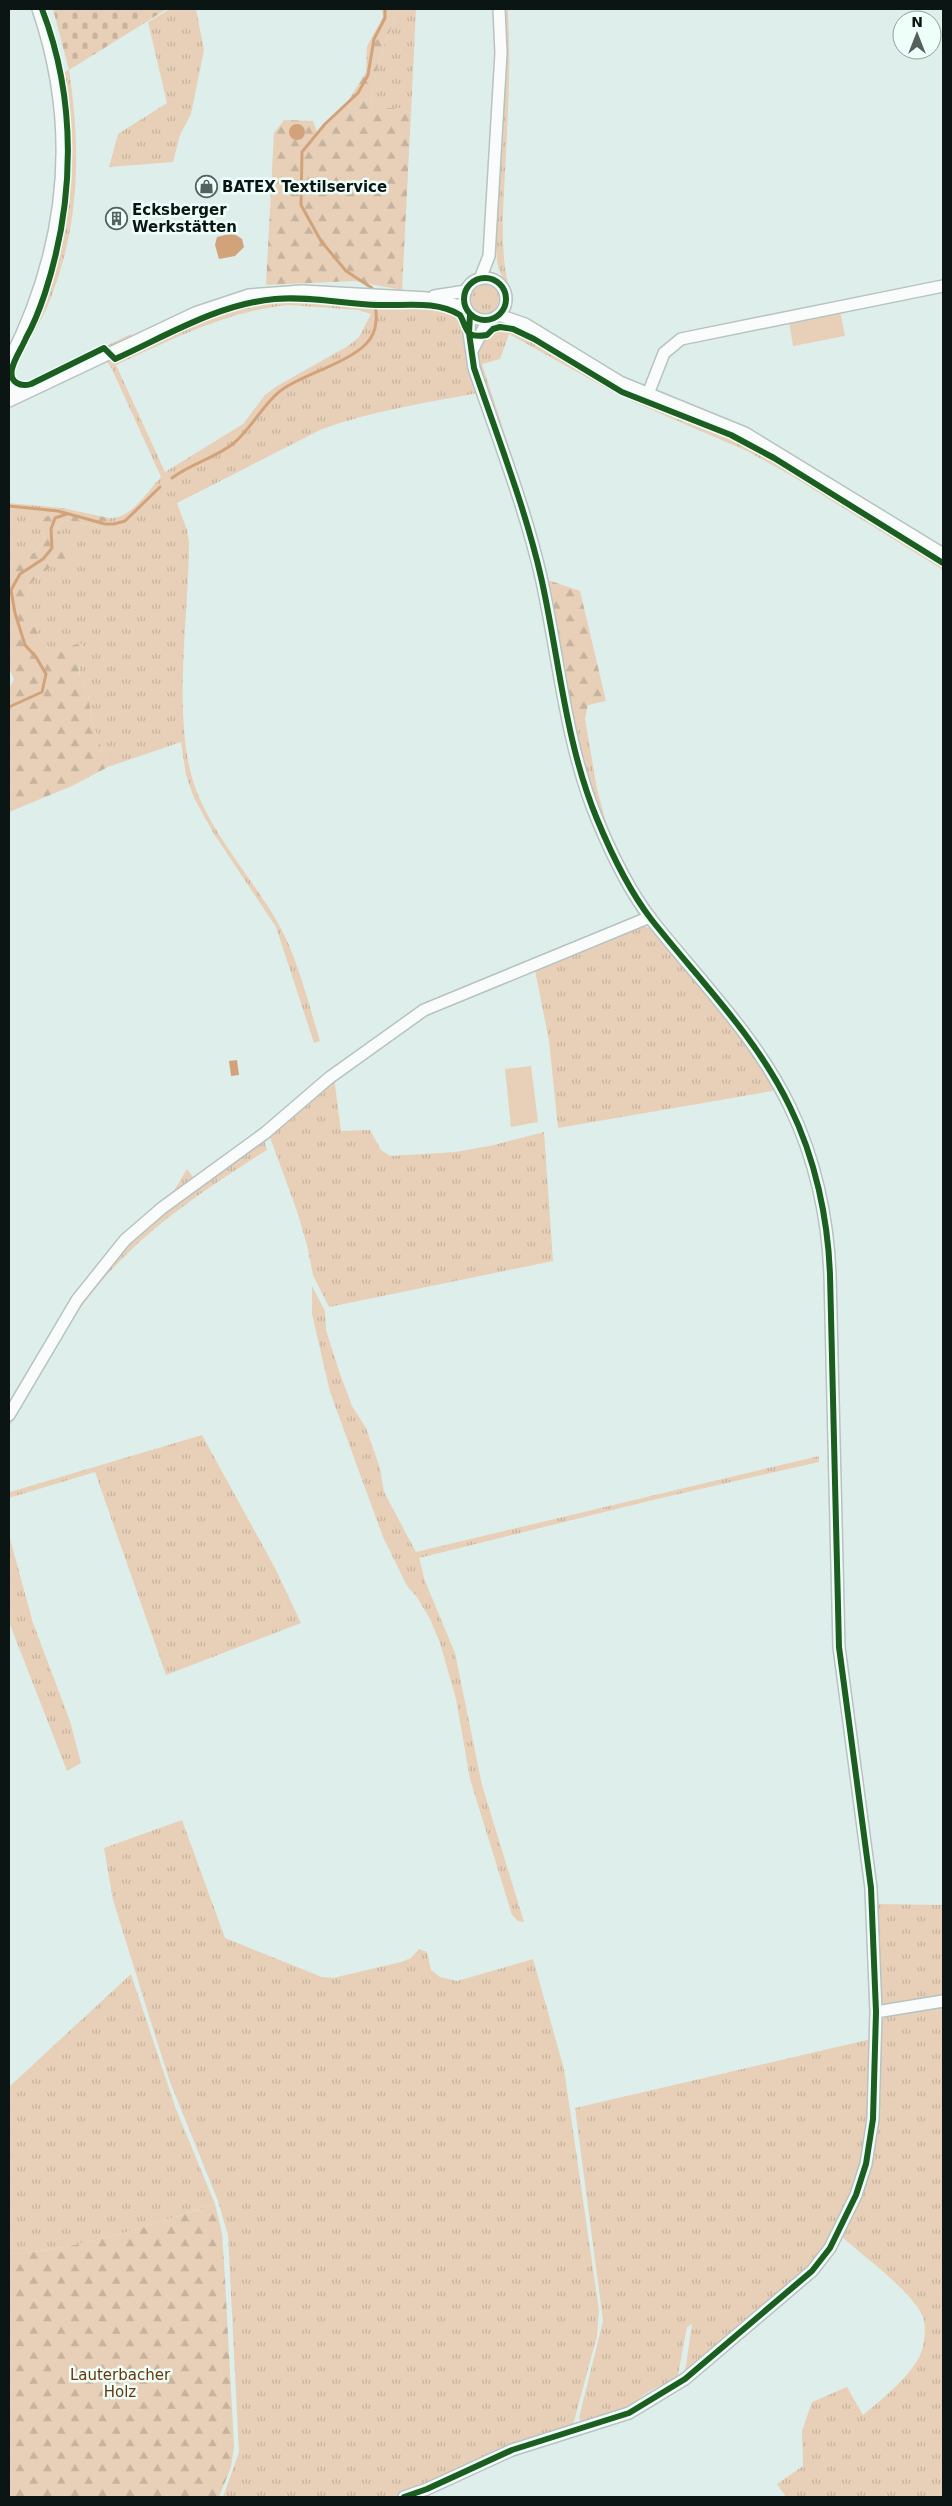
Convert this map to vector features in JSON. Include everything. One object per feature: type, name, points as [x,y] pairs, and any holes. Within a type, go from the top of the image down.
[{"type":"street","points":[[9,361],[35,305],[44,277],[56,230],[61,187],[62,153],[58,88],[55,66],[38,9]]},
{"type":"street","points":[[499,9],[501,53],[489,256],[495,280],[504,290],[506,302],[525,324],[620,382],[745,433],[943,554]]},
{"type":"street","points":[[404,2497],[512,2450],[629,2413],[701,2367],[812,2271],[830,2248],[844,2224],[864,2171],[873,2120],[876,2012],[872,1888],[839,1647],[830,1275],[827,1226],[806,1145],[790,1105],[754,1047],[734,1020],[650,917],[613,855],[584,786],[574,748],[555,638],[540,572],[474,368],[466,291],[470,284],[480,278],[489,256]]},
{"type":"street","points":[[480,278],[495,280]]},
{"type":"street","points":[[648,394],[664,353],[681,339],[943,286]]},
{"type":"street","points":[[9,401],[195,313],[249,295],[283,291],[427,298],[468,310],[477,319],[493,318],[525,324]]},
{"type":"street","points":[[427,298],[466,291]]},
{"type":"street","points":[[473,349],[506,302]]},
{"type":"street","points":[[9,388],[25,394]]},
{"type":"street","points":[[9,1415],[77,1300],[125,1240],[162,1208],[264,1133],[329,1078],[424,1010],[650,917]]},
{"type":"street","points":[[876,2012],[943,2001]]},
{"type":"green space","points":[[53,9],[167,9],[69,70]]},
{"type":"green space","points":[[170,9],[196,9],[204,50],[191,114],[180,135],[173,162],[109,167],[118,134],[167,103],[148,22]]},
{"type":"green space","points":[[382,9],[399,9],[380,55],[370,105],[373,108],[399,108],[411,113],[402,290],[354,281],[266,285],[274,133],[284,120],[313,121],[317,132],[347,103],[366,72],[367,46],[383,17]]},
{"type":"green space","points":[[399,9],[416,9],[411,113],[399,108],[373,108],[370,105],[380,55]]},
{"type":"green space","points":[[503,9],[508,9],[509,30],[509,91],[503,229],[505,270],[508,284],[504,280],[497,262],[496,246],[505,72]]},
{"type":"green space","points":[[69,70],[73,99],[76,157],[72,215],[60,272],[46,309],[13,371],[16,381],[19,383],[32,382],[131,334],[132,337],[24,388],[19,388],[11,381],[9,370],[52,260],[59,74]]},
{"type":"green space","points":[[485,285],[495,289],[499,299],[495,309],[485,313],[475,309],[471,299],[475,289]]},
{"type":"green space","points":[[288,295],[370,299],[372,308],[411,307],[453,313],[462,323],[478,393],[418,404],[339,423],[320,430],[177,503],[187,530],[189,542],[183,665],[184,728],[187,757],[194,784],[210,820],[268,906],[285,937],[302,981],[320,1041],[314,1043],[276,927],[214,834],[194,798],[186,775],[181,742],[108,767],[92,721],[88,694],[80,678],[78,643],[62,650],[45,647],[33,620],[28,597],[32,583],[51,567],[59,533],[57,527],[64,520],[100,527],[105,525],[109,518],[124,515],[138,504],[161,477],[111,367],[106,361],[224,307],[258,297]],"holes":[[[288,305],[358,310],[371,314],[359,337],[348,346],[277,386],[265,395],[243,424],[165,472],[116,365],[179,336],[242,314]]]},
{"type":"green space","points":[[840,311],[845,336],[793,346],[789,321]]},
{"type":"green space","points":[[502,323],[514,327],[741,436],[943,558],[943,570],[792,476],[747,451],[622,397],[509,334],[500,359],[482,364],[534,524],[548,579],[545,579],[479,366],[479,351],[482,338],[489,329]]},
{"type":"green space","points":[[9,503],[62,508],[40,520],[45,539],[35,552],[21,561],[9,557]]},
{"type":"green space","points":[[62,508],[109,518],[108,523],[100,527],[64,520],[57,527],[74,558],[67,566],[51,567],[35,579],[29,590],[29,604],[33,620],[45,647],[59,650],[83,644],[79,669],[80,678],[88,694],[92,721],[108,767],[72,786],[9,812],[9,688],[14,679],[9,668],[9,557],[21,560],[35,552],[45,539],[40,520]]},
{"type":"green space","points":[[545,579],[580,591],[606,701],[588,705],[585,719],[574,722]]},
{"type":"green space","points":[[585,719],[597,789],[611,840],[589,782],[574,722]]},
{"type":"green space","points":[[641,926],[656,929],[715,1001],[778,1090],[558,1128],[549,1041],[535,970]]},
{"type":"green space","points":[[531,1066],[538,1122],[511,1127],[505,1069]]},
{"type":"green space","points":[[334,1077],[341,1131],[370,1130],[381,1150],[390,1156],[456,1152],[494,1145],[544,1132],[553,1261],[329,1307],[313,1275],[297,1211],[268,1132]]},
{"type":"green space","points":[[264,1139],[267,1150],[208,1188],[170,1216],[102,1280],[57,1341],[31,1385],[9,1428],[9,1421],[82,1296],[169,1199],[187,1169],[198,1184]]},
{"type":"green space","points":[[312,1286],[325,1311],[326,1330],[340,1374],[352,1406],[366,1428],[380,1468],[384,1492],[416,1552],[819,1456],[819,1462],[657,1499],[419,1558],[425,1581],[455,1653],[482,1785],[524,1922],[518,1921],[512,1915],[470,1779],[456,1699],[440,1643],[430,1619],[417,1597],[407,1586],[383,1537],[330,1392],[312,1314]]},
{"type":"green space","points":[[202,1435],[275,1568],[301,1623],[166,1675],[95,1472],[9,1498],[9,1490],[10,1492]]},
{"type":"green space","points":[[9,1535],[33,1623],[70,1721],[81,1763],[67,1771],[9,1622]]},
{"type":"green space","points":[[182,1820],[225,1938],[322,1977],[333,1978],[401,1962],[411,1958],[419,1949],[427,1952],[431,1970],[440,1977],[457,1981],[533,1959],[564,2069],[599,2310],[597,2336],[573,2425],[569,2428],[397,2497],[223,2497],[239,2452],[228,2235],[218,2201],[170,2082],[113,1900],[104,1848]]},
{"type":"green space","points":[[876,1904],[943,1905],[943,1998],[884,2006],[878,2003]]},
{"type":"green space","points":[[131,1974],[176,2109],[215,2204],[113,2236],[62,2248],[9,2254],[9,2087]]},
{"type":"green space","points":[[943,2004],[943,2497],[786,2497],[777,2484],[803,2466],[802,2431],[812,2402],[847,2387],[863,2415],[905,2376],[917,2361],[921,2351],[925,2327],[923,2317],[917,2307],[898,2285],[841,2236],[856,2205],[880,2021],[887,2014]]},
{"type":"green space","points":[[871,2039],[867,2139],[855,2189],[833,2235],[796,2282],[685,2372],[692,2324],[687,2327],[677,2380],[651,2390],[639,2398],[630,2408],[581,2423],[579,2418],[603,2321],[575,2108]]},
{"type":"green space","name":"Lauterbacher Holz","points":[[215,2204],[222,2233],[234,2446],[231,2467],[219,2497],[9,2497],[9,2254],[62,2248],[113,2236]]},
{"type":"shaded area","points":[[297,124],[305,132],[297,140],[289,132]]},
{"type":"shaded area","points":[[233,233],[242,239],[244,247],[235,256],[219,259],[215,245],[217,237]]},
{"type":"shaded area","points":[[237,1060],[239,1075],[231,1076],[229,1061]]},
{"type":"waterway","points":[[372,291],[372,288],[346,271],[321,241],[301,205],[302,152],[325,124],[358,93],[368,75],[374,39],[385,18],[385,9]]},
{"type":"waterway","points":[[172,478],[234,443],[241,437],[265,406],[286,387],[339,362],[366,344],[375,328],[376,310],[374,298]]},
{"type":"waterway","points":[[9,506],[58,511],[105,524],[114,524],[125,521],[160,487]]},
{"type":"waterway","points":[[9,707],[42,692],[46,674],[36,657],[25,645],[15,613],[11,590],[20,574],[43,559],[52,548],[51,529],[55,518],[67,514]]},
{"type":"cycle path","points":[[42,9],[53,44],[66,114],[68,150],[66,186],[55,258],[45,293],[12,369],[12,378],[17,383],[23,385],[31,384],[104,348],[115,359],[193,322],[233,307],[254,302],[288,298],[441,307],[460,315],[466,329],[474,336],[487,335],[493,329],[500,327],[513,329],[534,339],[622,392],[731,435],[774,458],[943,563]]},
{"type":"cycle path","points":[[489,278],[497,281],[503,287],[506,299],[503,311],[497,317],[481,320],[473,317],[467,311],[464,295],[467,287],[473,281],[489,278]]},
{"type":"cycle path","points":[[404,2497],[427,2489],[512,2450],[629,2413],[685,2379],[812,2271],[830,2248],[856,2195],[866,2164],[873,2119],[876,2012],[871,1888],[839,1647],[830,1275],[829,1254],[819,1189],[807,1147],[790,1107],[776,1081],[744,1032],[651,919],[635,896],[608,845],[597,819],[577,760],[541,577],[534,551],[519,498],[474,368],[469,333],[470,314]]},
{"type":"place","name":"BATEX Textilservice","points":[[206,187]]},
{"type":"place","name":"Ecksberger Werkstätten","points":[[116,219]]}]
